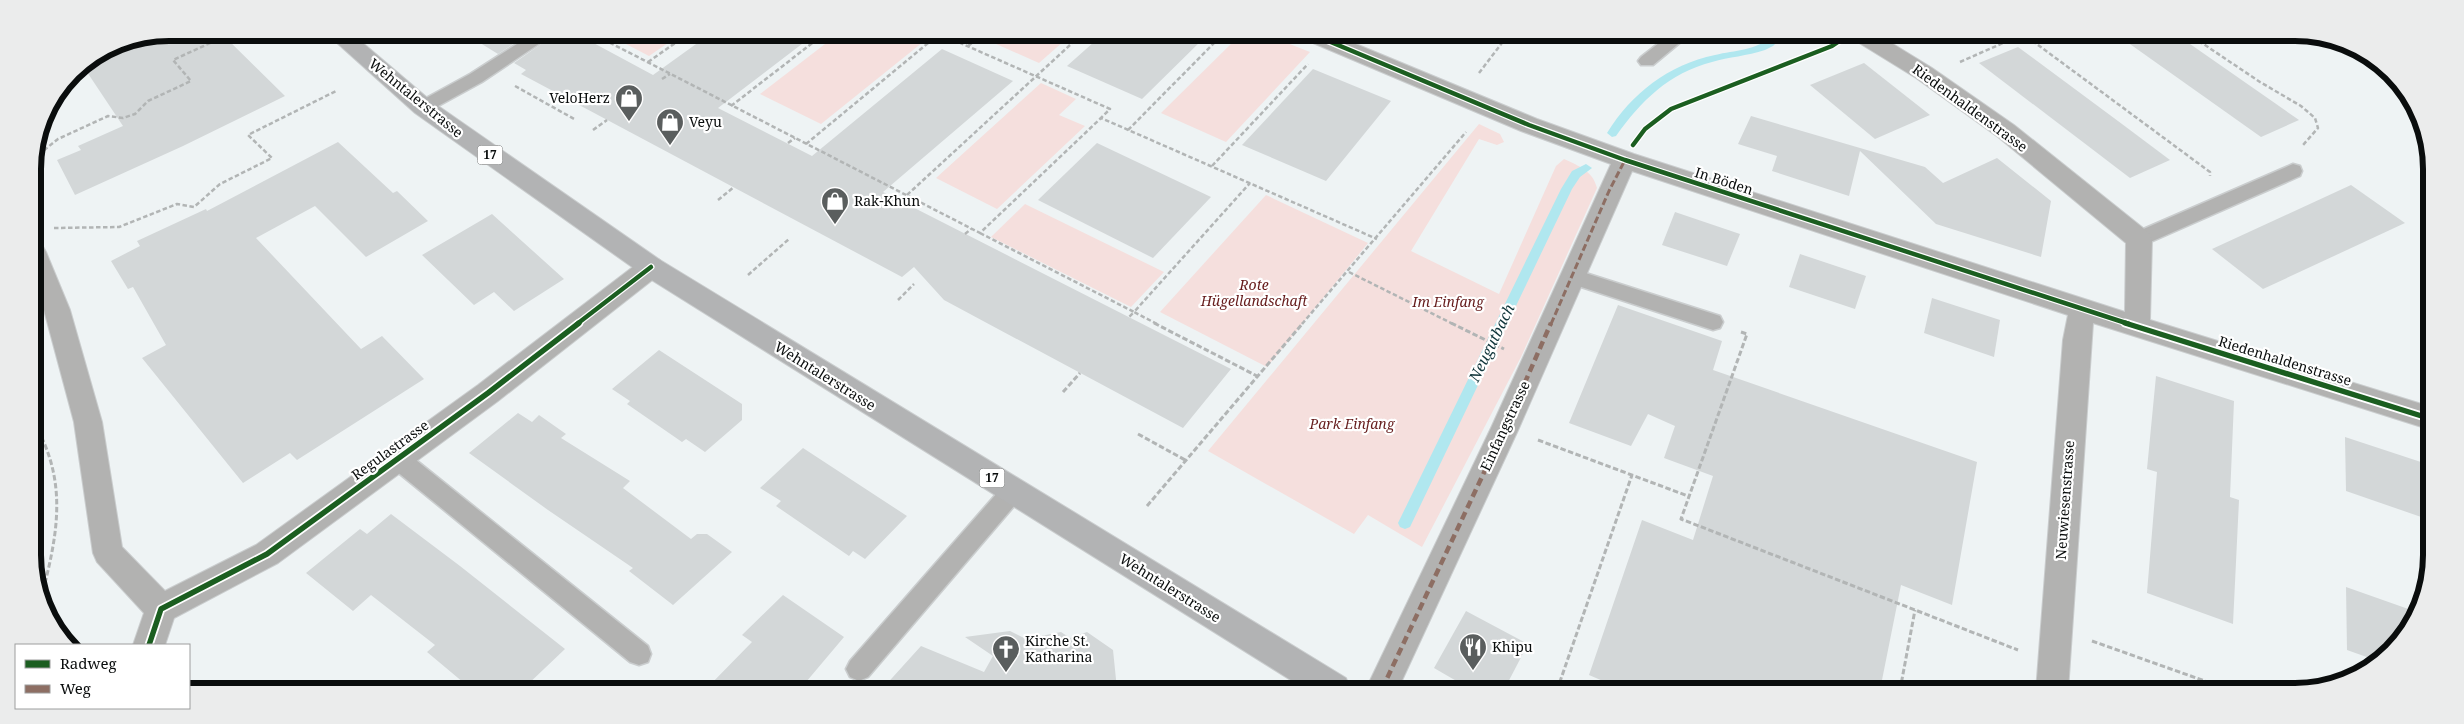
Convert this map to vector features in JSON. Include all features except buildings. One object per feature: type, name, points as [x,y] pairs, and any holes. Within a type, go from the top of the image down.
[{"type":"main road","name":"Wehntalerstrasse","points":[[347,42],[423,108],[651,267],[1323,682]]},
{"type":"street","name":"In Böden","points":[[1329,41],[1512,118],[1625,160],[2136,326]]},
{"type":"street","name":"Riedenhaldenstrasse","points":[[1872,41],[1924,73],[2006,131],[2139,238]]},
{"type":"street","name":"Einfangstrasse","points":[[1385,682],[1505,428],[1609,191],[1625,160]]},
{"type":"street","points":[[2136,326],[2139,308],[2139,238]]},
{"type":"street","name":"Regulastrasse","points":[[161,609],[267,554],[488,393],[651,267]]},
{"type":"street","points":[[42,273],[57,310],[88,422],[108,553],[161,609],[149,644]]},
{"type":"street","name":"Neuwiesenstrasse","points":[[2053,677],[2077,340],[2082,309]]},
{"type":"street","name":"Riedenhaldenstrasse","points":[[2136,326],[2423,416]]},
{"type":"lane","points":[[1647,61],[1671,41]]},
{"type":"lane","points":[[423,108],[534,42]]},
{"type":"lane","points":[[2139,238],[2293,172]]},
{"type":"lane","points":[[1573,276],[1713,322]]},
{"type":"lane","points":[[398,459],[639,654]]},
{"type":"lane","points":[[859,669],[1012,491]]},
{"type":"path","points":[[1477,76],[1503,41]]},
{"type":"path","points":[[2028,41],[2034,42],[2210,172],[2213,206]]},
{"type":"path","points":[[2199,41],[2260,82],[2301,106],[2315,118],[2318,128],[2286,163],[2293,172]]},
{"type":"path","points":[[42,151],[58,138],[108,116],[123,118],[135,114],[148,101],[190,81],[173,60],[212,42]]},
{"type":"path","points":[[608,42],[1259,377]]},
{"type":"path","points":[[648,62],[677,42]]},
{"type":"path","points":[[731,106],[814,42]]},
{"type":"path","points":[[806,144],[931,42]]},
{"type":"path","points":[[958,42],[1110,109],[980,234]]},
{"type":"path","points":[[968,46],[973,42]]},
{"type":"path","points":[[907,195],[1074,42]]},
{"type":"path","points":[[1128,130],[1216,42]]},
{"type":"path","points":[[1953,65],[2005,42]]},
{"type":"path","points":[[1212,166],[1312,59]]},
{"type":"path","points":[[488,70],[576,120]]},
{"type":"path","points":[[662,79],[670,74]]},
{"type":"path","points":[[52,228],[119,227],[177,204],[194,207],[220,184],[272,158],[248,135],[336,91]]},
{"type":"path","points":[[1101,118],[1377,238]]},
{"type":"path","points":[[593,130],[607,120]]},
{"type":"path","points":[[1147,506],[1349,272],[1470,128]]},
{"type":"path","points":[[788,144],[795,138]]},
{"type":"path","points":[[1129,317],[1250,183]]},
{"type":"path","points":[[718,200],[734,187]]},
{"type":"path","points":[[966,234],[971,229]]},
{"type":"path","points":[[748,275],[789,240]]},
{"type":"path","points":[[1349,272],[1513,353]]},
{"type":"path","points":[[898,300],[914,284]]},
{"type":"path","points":[[1713,322],[1746,334],[1681,519],[1915,610],[2053,677]]},
{"type":"path","points":[[1063,392],[1080,373]]},
{"type":"path","points":[[1505,428],[1688,496]]},
{"type":"path","points":[[1138,434],[1186,461]]},
{"type":"path","points":[[41,435],[51,452],[57,486],[57,528],[45,582]]},
{"type":"path","points":[[1560,682],[1632,475]]},
{"type":"path","points":[[1901,682],[1915,610]]},
{"type":"path","points":[[2056,628],[2208,682]]},
{"type":"green space","points":[[1233,41],[1283,41],[1310,52],[1226,142],[1161,113]]},
{"type":"green space","points":[[622,42],[670,42],[649,56]]},
{"type":"green space","points":[[828,42],[923,42],[821,124],[760,94]]},
{"type":"green space","points":[[991,42],[1063,42],[1039,63]]},
{"type":"green space","points":[[1041,83],[1076,99],[1059,115],[1085,126],[997,209],[936,178]]},
{"type":"green space","name":"Park Einfang","points":[[1479,124],[1500,134],[1504,142],[1497,145],[1479,139],[1411,251],[1499,294],[1556,166],[1564,159],[1580,167],[1589,173],[1597,188],[1521,357],[1422,547],[1368,515],[1354,534],[1208,451]]},
{"type":"green space","name":"Rote Hügellandschaft","points":[[1266,195],[1368,243],[1267,367],[1160,312]]},
{"type":"green space","points":[[1025,204],[1164,272],[1131,307],[991,237]]},
{"type":"waterway","name":"Neugutbach","points":[[1612,133],[1632,107],[1666,77],[1694,64],[1748,52],[1761,48],[1772,41]]},
{"type":"waterway","name":"Neugutbach","points":[[1405,523],[1567,189],[1576,174],[1586,168]]},
{"type":"marked path","points":[[1385,682],[1505,428],[1609,191],[1625,160]]},
{"type":"cycle path","points":[[1329,41],[1529,125],[1625,160],[2082,309],[2423,416]]},
{"type":"cycle path","points":[[1633,145],[1645,129],[1671,109],[1832,46],[1839,41]]},
{"type":"cycle path","points":[[149,644],[161,609],[267,554],[488,393],[651,267]]},
{"type":"place","name":"VeloHerz","points":[[629,122]]},
{"type":"place","name":"Veyu","points":[[670,146]]},
{"type":"place","name":"Rak-Khun","points":[[835,225]]},
{"type":"place","name":"Khipu","points":[[1473,671]]},
{"type":"place","name":"Kirche St. Katharina","points":[[1006,673]]},
{"type":"park label","name":"Im Einfang","points":[[1448,302]]}]
